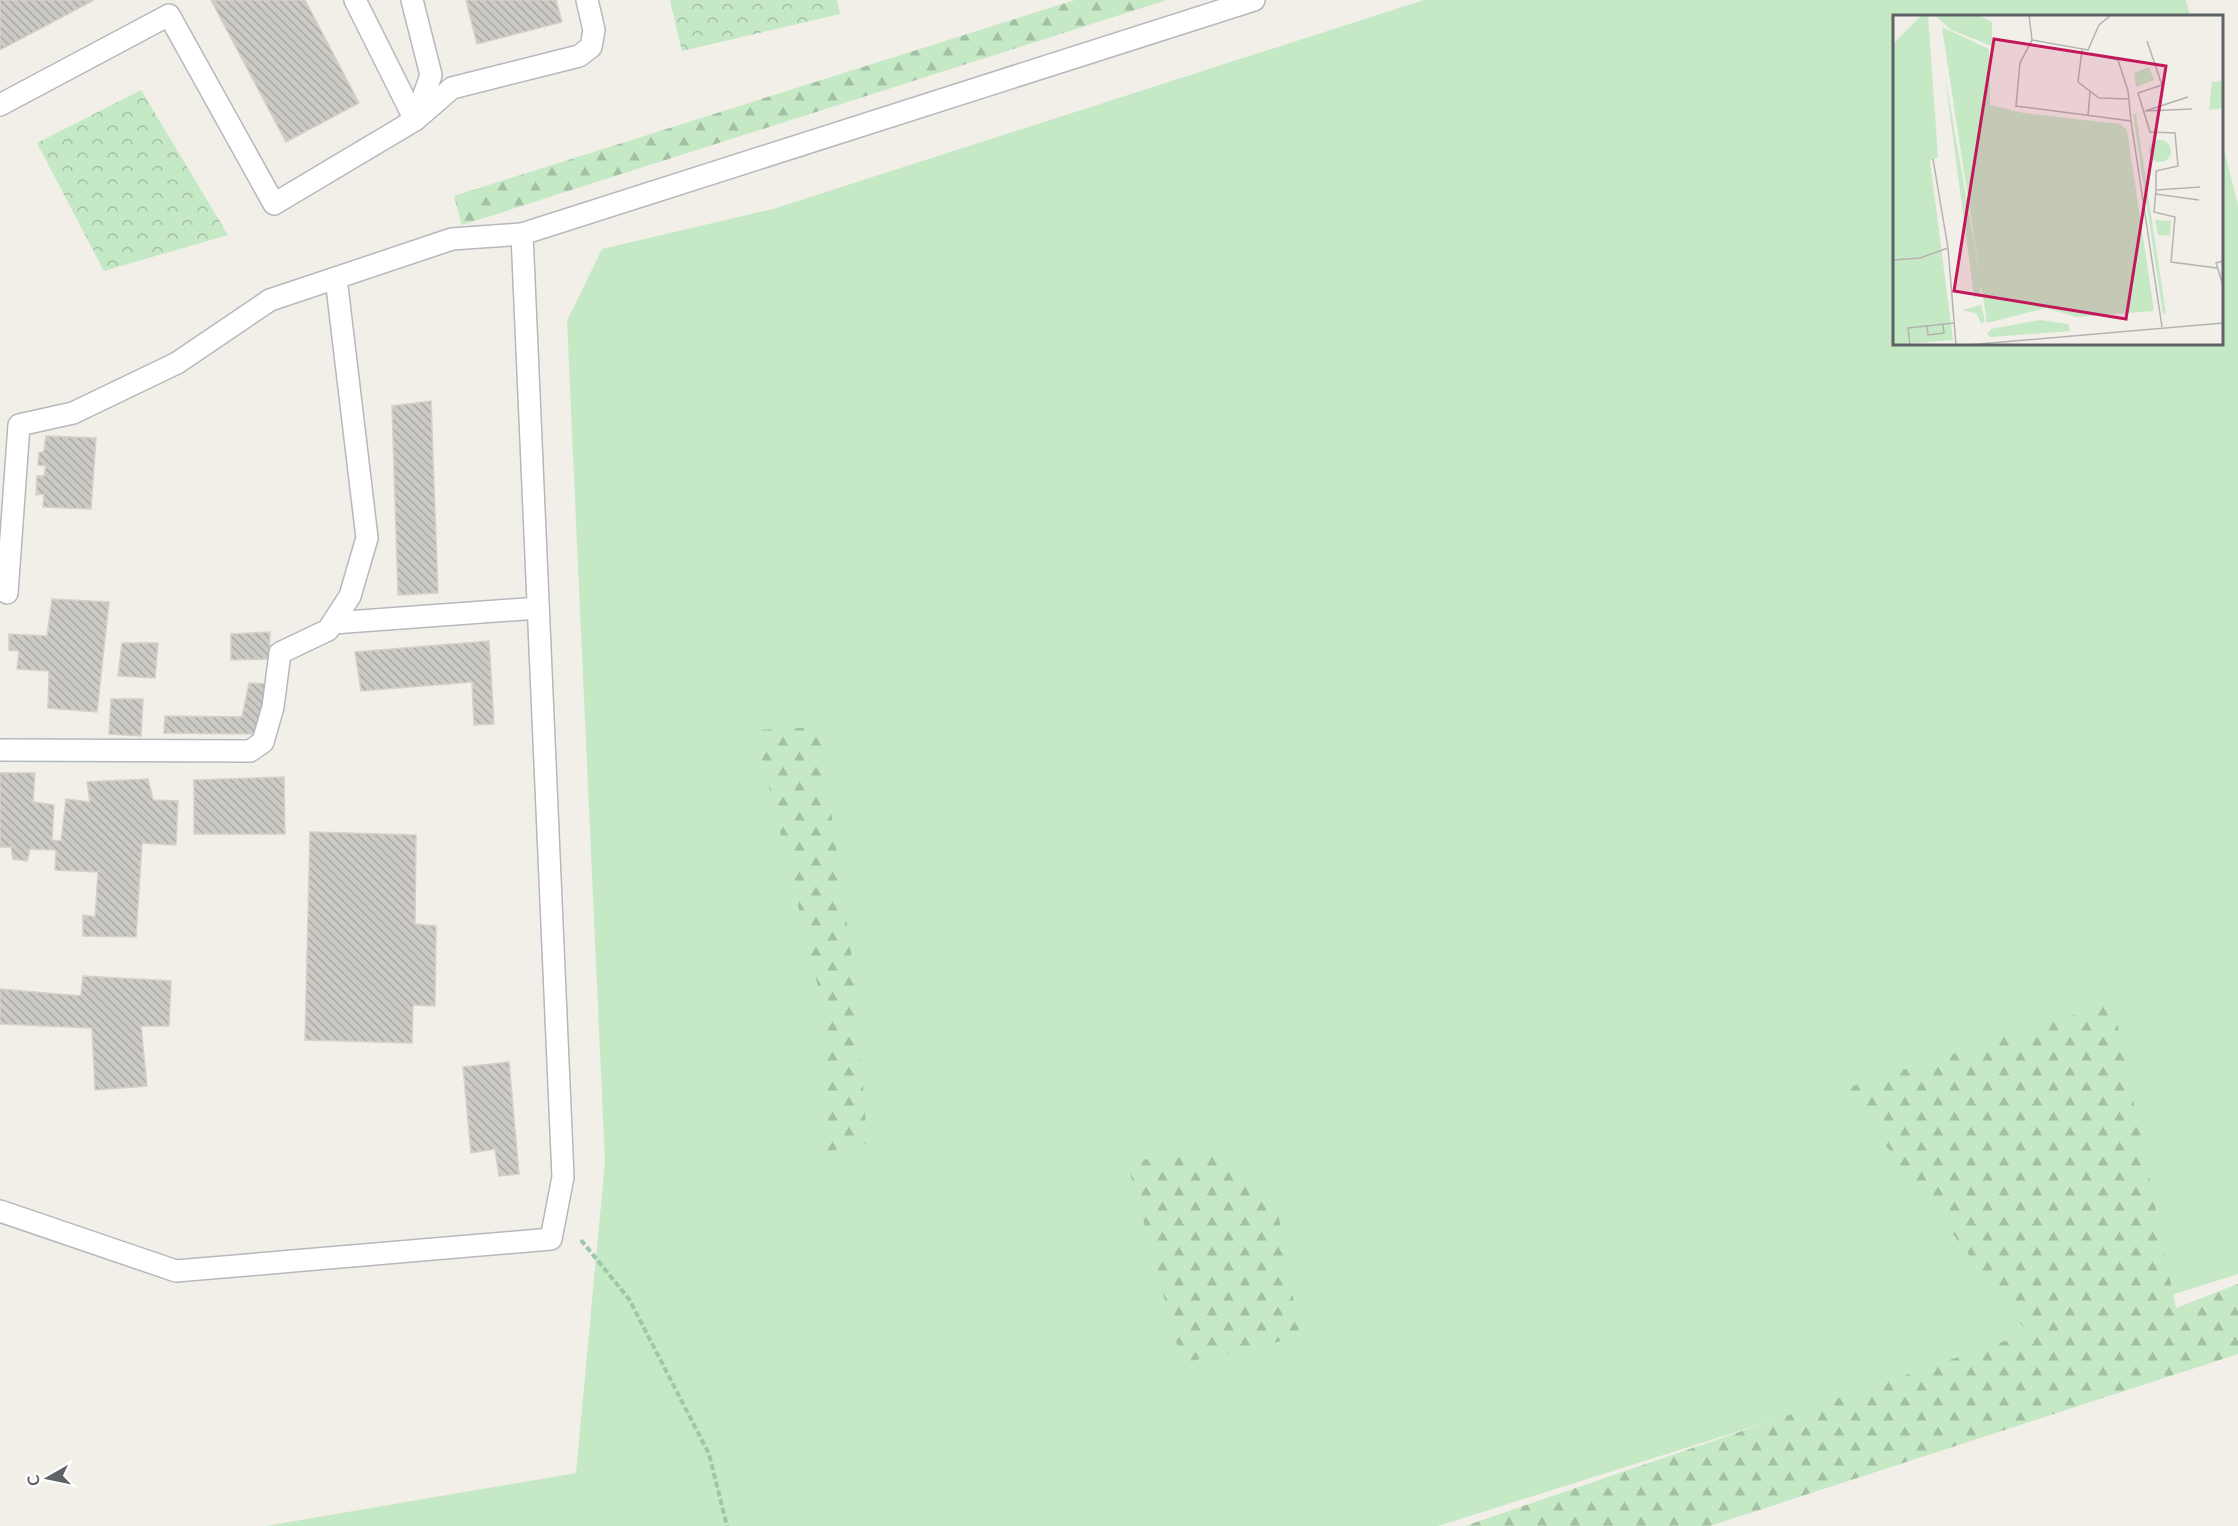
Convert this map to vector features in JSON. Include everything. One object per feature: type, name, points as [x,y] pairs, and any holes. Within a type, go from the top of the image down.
[{"type":"lane","points":[[355,0],[415,120]]},
{"type":"lane","points":[[412,0],[431,75],[415,120]]},
{"type":"lane","points":[[0,105],[170,15],[274,204],[415,120],[452,88],[579,56],[591,47],[594,30],[587,0]]},
{"type":"lane","points":[[7,593],[19,425],[73,413],[177,363],[270,300],[452,238],[522,234],[1254,0]]},
{"type":"lane","points":[[0,1211],[176,1271],[551,1239],[563,1177],[522,234]]},
{"type":"lane","points":[[0,750],[250,751],[263,742],[273,707],[280,653],[328,630],[350,596],[367,538],[336,278]]},
{"type":"lane","points":[[333,623],[538,608]]},
{"type":"path","points":[[557,1209],[629,1299],[709,1454],[727,1526]]},
{"type":"green space","points":[[670,0],[837,0],[840,14],[682,51]]},
{"type":"green space","points":[[1075,0],[1167,0],[462,225],[454,196]]},
{"type":"green space","points":[[1424,0],[2186,0],[2190,15],[1893,15],[1893,345],[2223,345],[2223,145],[2238,206],[2238,1274],[1438,1526],[266,1526],[576,1473],[605,1162],[567,321],[602,249],[773,209]]},
{"type":"green space","points":[[141,90],[228,235],[104,271],[37,143]]},
{"type":"green space","points":[[819,727],[857,994],[867,1143],[821,1153],[821,999],[755,730]]},
{"type":"green space","points":[[2113,1002],[2176,1308],[2238,1284],[2238,1354],[1710,1526],[1465,1526],[2028,1333],[1843,1089]]},
{"type":"green space","points":[[1224,1153],[1277,1206],[1300,1337],[1182,1363],[1127,1161]]},
{"type":"building","points":[[0,0],[94,0],[0,50]]},
{"type":"building","points":[[211,0],[305,0],[359,103],[286,142]]},
{"type":"building","points":[[466,0],[556,0],[562,22],[477,44]]},
{"type":"building","points":[[431,401],[438,593],[398,595],[392,406]]},
{"type":"building","points":[[46,436],[96,438],[91,509],[43,507],[44,494],[36,495],[37,476],[44,476],[46,466],[38,465],[39,453],[44,451]]},
{"type":"building","points":[[52,599],[109,602],[97,712],[48,708],[49,671],[17,669],[19,651],[9,650],[9,634],[47,636]]},
{"type":"building","points":[[270,632],[269,659],[231,660],[231,634]]},
{"type":"building","points":[[489,641],[494,724],[474,725],[472,682],[361,691],[355,652]]},
{"type":"building","points":[[122,643],[158,643],[155,678],[118,676]]},
{"type":"building","points":[[249,683],[269,684],[260,728],[253,734],[164,733],[165,716],[242,717]]},
{"type":"building","points":[[111,699],[143,699],[141,736],[109,734]]},
{"type":"building","points":[[0,773],[35,773],[33,802],[54,805],[52,840],[61,841],[66,799],[90,802],[87,782],[148,779],[153,800],[178,801],[176,845],[142,843],[136,937],[83,936],[83,915],[95,917],[98,872],[55,870],[56,850],[30,849],[27,861],[13,859],[11,847],[0,847]]},
{"type":"building","points":[[284,777],[285,834],[194,834],[194,780]]},
{"type":"building","points":[[310,832],[416,835],[415,924],[436,926],[435,1006],[413,1005],[412,1043],[305,1040]]},
{"type":"building","points":[[83,976],[171,981],[169,1026],[141,1026],[147,1086],[95,1090],[92,1028],[0,1024],[0,989],[81,996]]},
{"type":"building","points":[[509,1062],[519,1174],[499,1176],[495,1149],[471,1153],[463,1067]]}]
